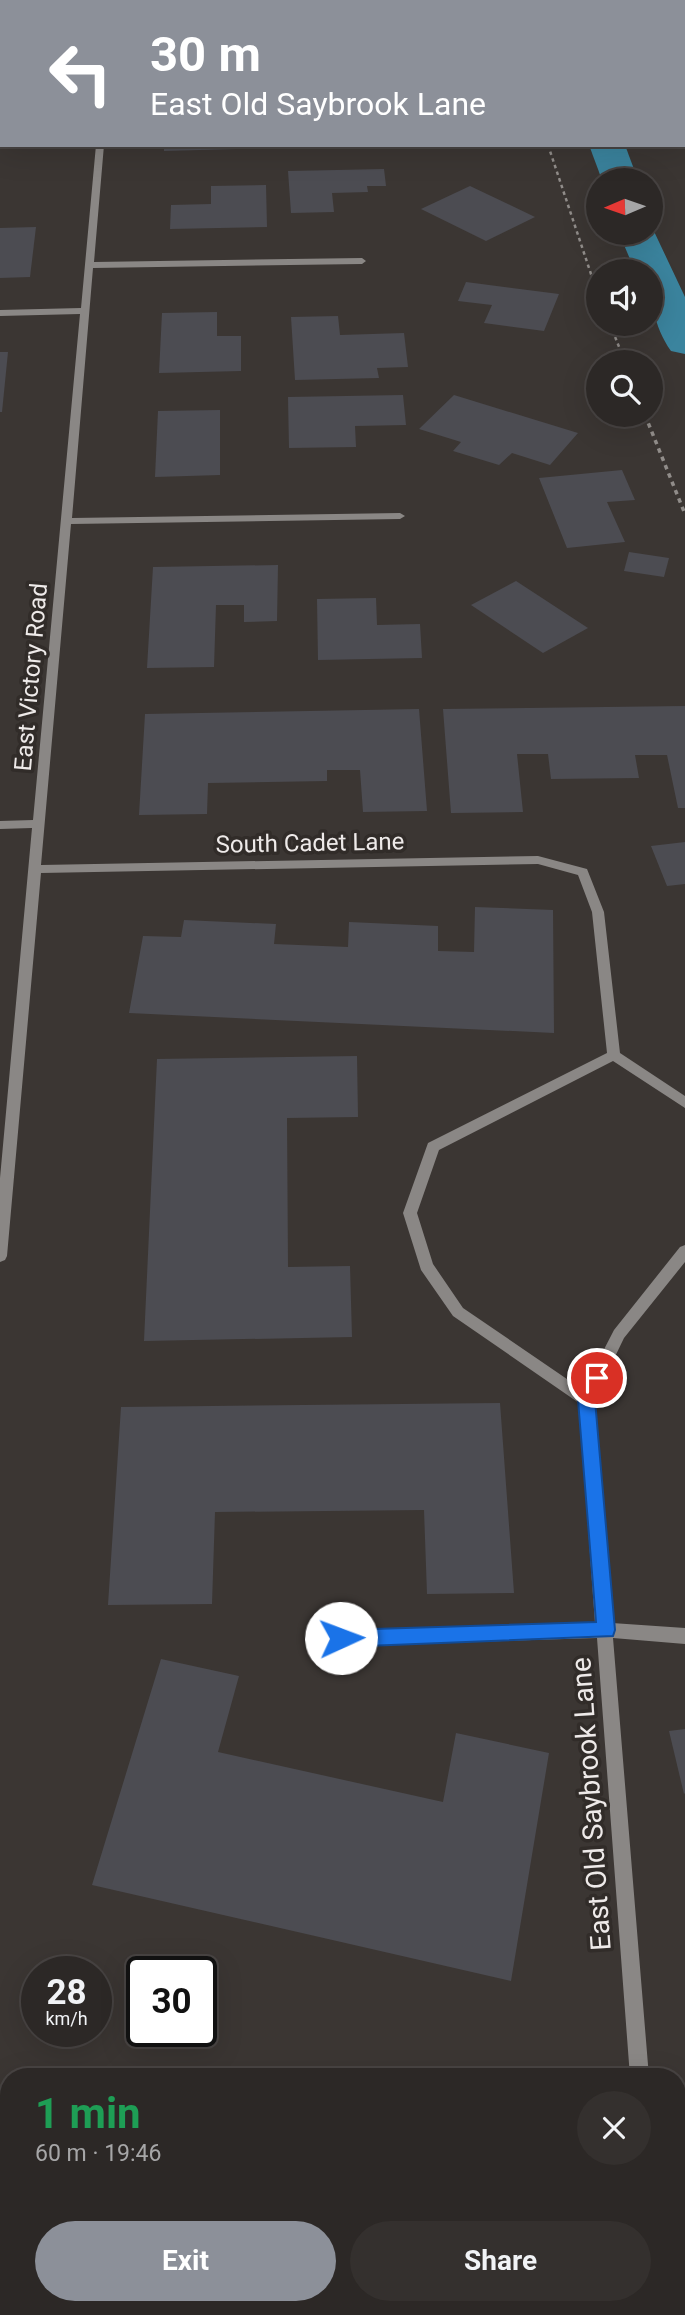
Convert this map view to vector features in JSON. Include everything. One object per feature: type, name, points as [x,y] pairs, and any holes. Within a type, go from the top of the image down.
[{"type":"street","name":"East Victory Road","points":[[0,1256],[100,147]]},
{"type":"street","points":[[90,265],[362,261]]},
{"type":"street","points":[[0,313],[86,312]]},
{"type":"street","points":[[66,521],[400,516]]},
{"type":"street","points":[[0,825],[39,824]]},
{"type":"street","name":"South Cadet Lane","points":[[36,869],[538,860],[583,872],[598,912],[614,1055]]},
{"type":"street","points":[[685,1103],[614,1055],[433,1147],[411,1213],[426,1266],[458,1312],[586,1400],[619,1334],[685,1251]]},
{"type":"street","name":"East Old Saybrook Lane","points":[[586,1400],[639,2068]]},
{"type":"street","points":[[313,1639],[606,1630],[685,1636]]},
{"type":"path","points":[[549,147],[586,259]]},
{"type":"path","points":[[650,427],[685,514]]},
{"type":"building","points":[[164,147],[237,147],[237,149],[164,151]]},
{"type":"building","points":[[384,169],[386,186],[367,186],[368,192],[332,193],[334,212],[291,213],[288,171]]},
{"type":"building","points":[[266,185],[267,227],[170,229],[171,205],[211,204],[211,186]]},
{"type":"building","points":[[470,186],[535,217],[486,241],[421,209]]},
{"type":"building","points":[[36,227],[30,277],[0,278],[0,228]]},
{"type":"building","points":[[466,282],[559,294],[544,331],[484,323],[492,305],[458,301]]},
{"type":"building","points":[[217,312],[217,336],[241,336],[241,371],[159,373],[162,313]]},
{"type":"building","points":[[338,316],[340,335],[404,333],[408,367],[377,368],[379,378],[295,380],[291,317]]},
{"type":"building","points":[[0,352],[8,352],[2,412],[0,412]]},
{"type":"building","points":[[403,395],[406,425],[355,426],[356,447],[289,448],[288,397]]},
{"type":"building","points":[[454,395],[578,433],[550,465],[512,453],[499,465],[453,451],[461,442],[419,429]]},
{"type":"building","points":[[220,410],[220,475],[155,477],[158,411]]},
{"type":"building","points":[[622,470],[635,500],[607,502],[625,542],[567,548],[539,478]]},
{"type":"building","points":[[629,552],[669,558],[664,577],[624,571]]},
{"type":"building","points":[[278,565],[277,621],[244,622],[244,605],[216,605],[214,667],[147,668],[153,567]]},
{"type":"building","points":[[516,581],[588,628],[543,653],[471,605]]},
{"type":"building","points":[[376,598],[377,625],[420,624],[422,658],[318,660],[317,599]]},
{"type":"building","points":[[685,706],[685,808],[678,808],[667,755],[635,755],[639,778],[551,779],[548,754],[517,754],[523,812],[451,813],[443,709]]},
{"type":"building","points":[[419,709],[427,811],[363,812],[360,770],[327,770],[327,781],[208,783],[207,814],[139,815],[145,714]]},
{"type":"building","points":[[685,842],[685,884],[667,886],[651,846]]},
{"type":"building","points":[[475,907],[553,910],[554,1033],[129,1013],[143,936],[181,937],[184,920],[276,924],[274,944],[348,947],[349,922],[438,926],[438,951],[474,952]]},
{"type":"building","points":[[357,1056],[358,1117],[287,1118],[288,1267],[350,1266],[352,1337],[144,1341],[157,1059]]},
{"type":"building","points":[[500,1403],[514,1593],[427,1594],[424,1510],[215,1512],[212,1604],[108,1605],[121,1407]]},
{"type":"building","points":[[161,1659],[239,1676],[218,1752],[443,1802],[456,1733],[549,1753],[511,1981],[92,1885]]},
{"type":"building","points":[[685,1729],[685,1793],[684,1794],[669,1731]]},
{"type":"waterway","points":[[608,147],[616,168]]},
{"type":"waterway","points":[[643,245],[685,342]]},
{"type":"route","points":[[341,1638],[606,1630],[586,1400],[597,1378]]}]
